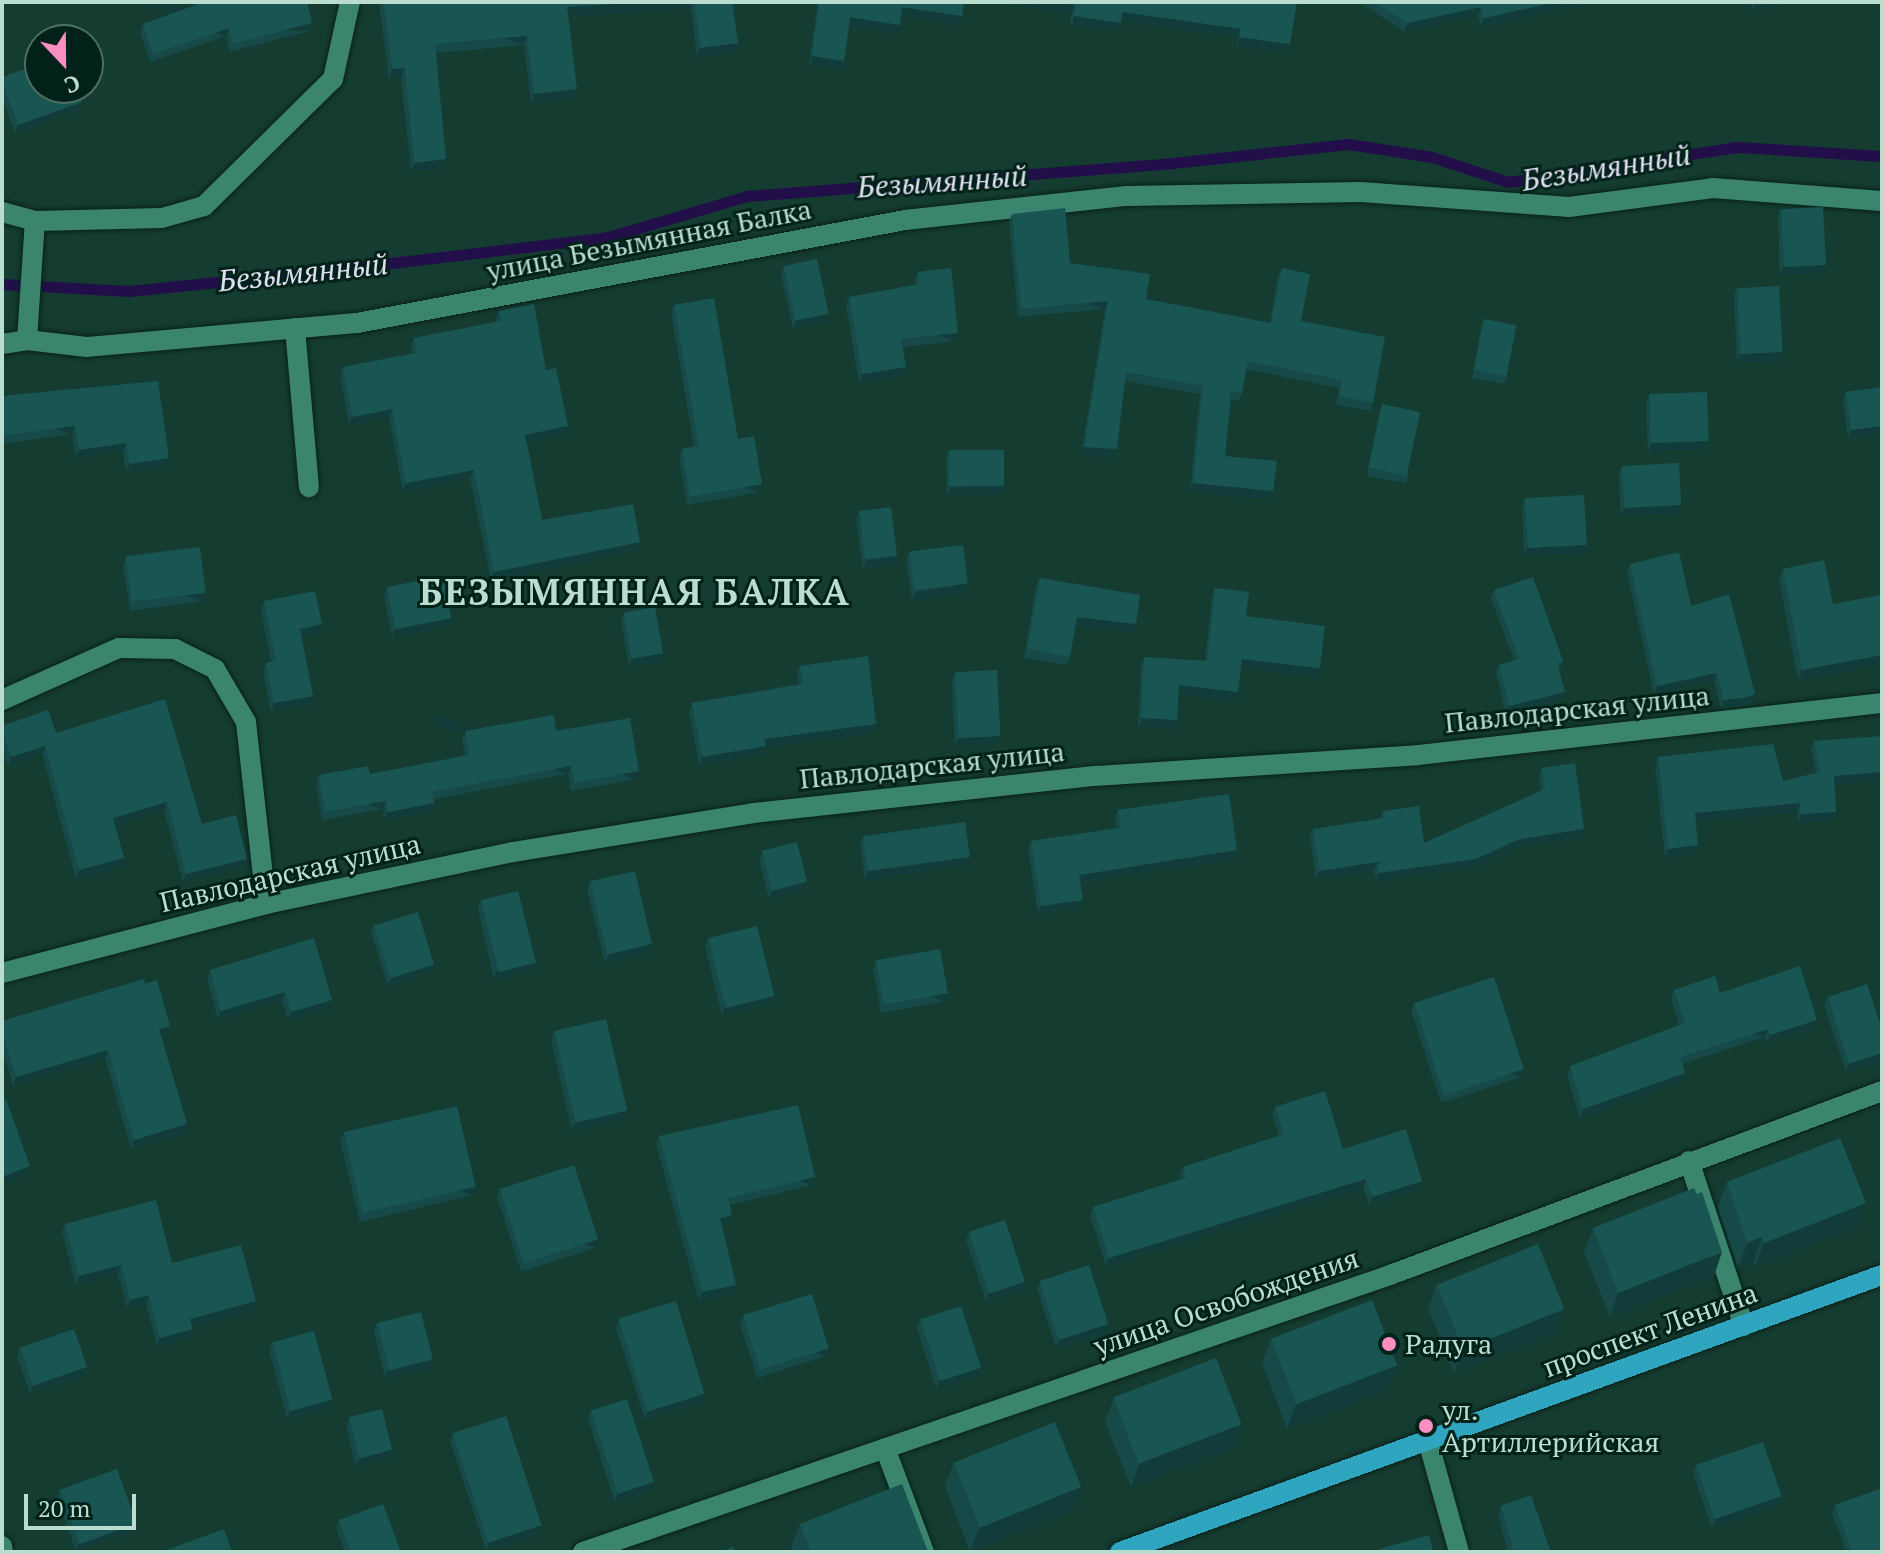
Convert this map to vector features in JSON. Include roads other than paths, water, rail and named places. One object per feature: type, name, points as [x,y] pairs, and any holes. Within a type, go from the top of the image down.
[{"type":"main road","name":"проспект Ленина","points":[[1120,1552],[1882,1275]]},
{"type":"street","points":[[2,212],[35,221],[162,218],[204,206],[333,79],[350,2]]},
{"type":"street","name":"улица Безымянная Балка","points":[[2,344],[27,340],[87,347],[357,323],[905,220],[1127,196],[1361,192],[1569,207],[1713,188],[1882,201]]},
{"type":"street","points":[[27,340],[35,258],[35,221]]},
{"type":"street","points":[[295,328],[309,487]]},
{"type":"street","points":[[2,700],[119,648],[175,649],[215,669],[246,722],[266,904]]},
{"type":"street","name":"Павлодарская улица","points":[[2,973],[266,904],[513,852],[753,813],[1096,776],[1418,755],[1882,703]]},
{"type":"street","name":"улица Освобождения","points":[[583,1552],[1390,1275],[1882,1091]]},
{"type":"street","points":[[1689,1161],[1744,1326]]},
{"type":"street","points":[[1428,1441],[1459,1552]]},
{"type":"street","points":[[885,1448],[924,1552]]},
{"type":"street","points":[[2,1546],[3,1552]]},
{"type":"waterway","name":"Безымянный","points":[[2,284],[129,291],[316,272],[608,237],[747,196],[1172,163],[1349,144],[1432,157],[1508,182],[1738,147],[1882,156]]},
{"type":"place","name":"Радуга","points":[[1389,1344]]},
{"type":"place","name":"ул. Артиллерийская","points":[[1426,1426]]},
{"type":"district","name":"БЕЗЫМЯННАЯ БАЛКА","points":[[635,592]]}]
